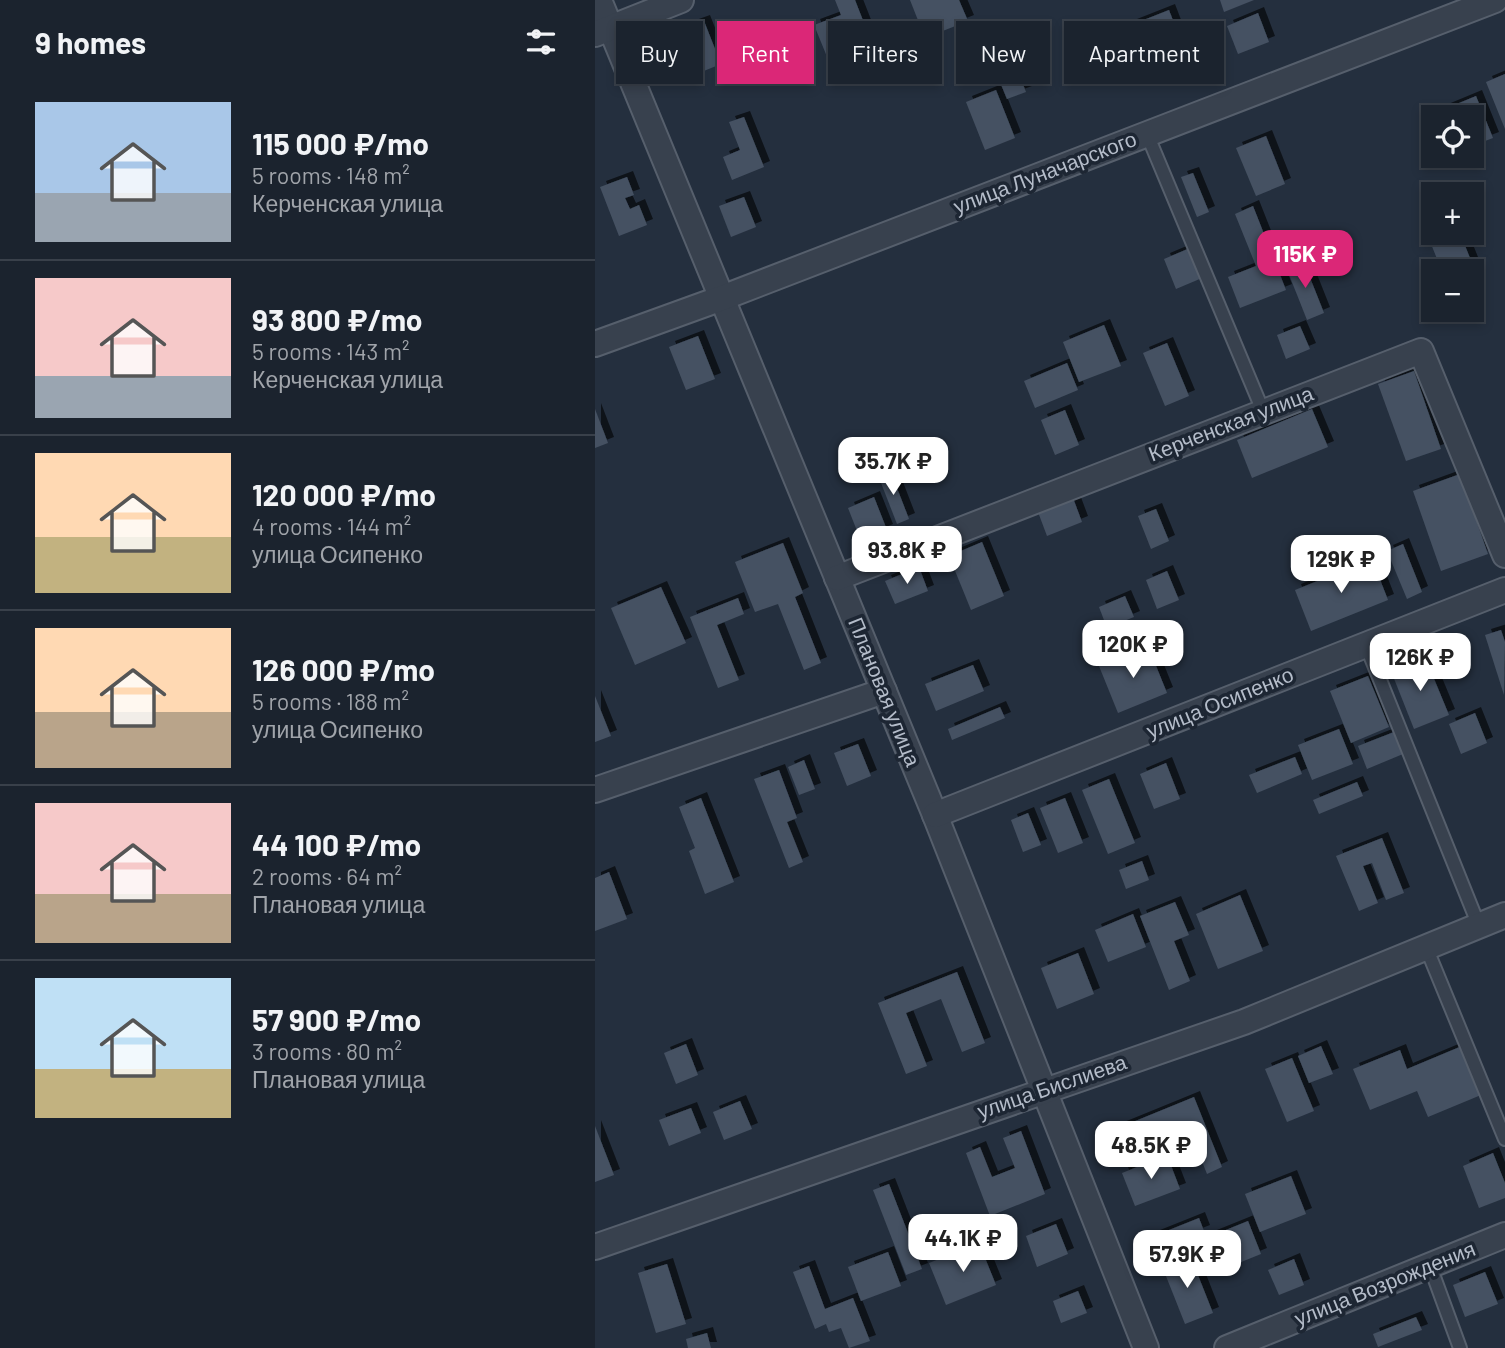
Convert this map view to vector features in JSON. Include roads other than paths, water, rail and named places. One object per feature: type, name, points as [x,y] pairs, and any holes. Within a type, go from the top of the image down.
[{"type":"street","name":"Плановая улица","points":[[599,0],[603,31],[722,298],[935,815],[1146,1348]]},
{"type":"street","points":[[603,31],[681,0]]},
{"type":"street","name":"улица Луначарского","points":[[595,344],[722,298],[1495,0]]},
{"type":"street","name":"Керченская улица","points":[[837,578],[1421,351],[1505,555]]},
{"type":"street","name":"улица Осипенко","points":[[935,815],[1505,590]]},
{"type":"street","points":[[595,790],[884,691]]},
{"type":"street","name":"улица Бислиева","points":[[595,1247],[1244,1021],[1505,915]]},
{"type":"street","name":"улица Возрождения","points":[[1227,1348],[1505,1235]]},
{"type":"lane","points":[[1147,134],[1263,411]]},
{"type":"lane","points":[[1366,645],[1479,926]]},
{"type":"lane","points":[[1426,947],[1505,1139]]},
{"type":"lane","points":[[1430,1266],[1460,1348]]}]
